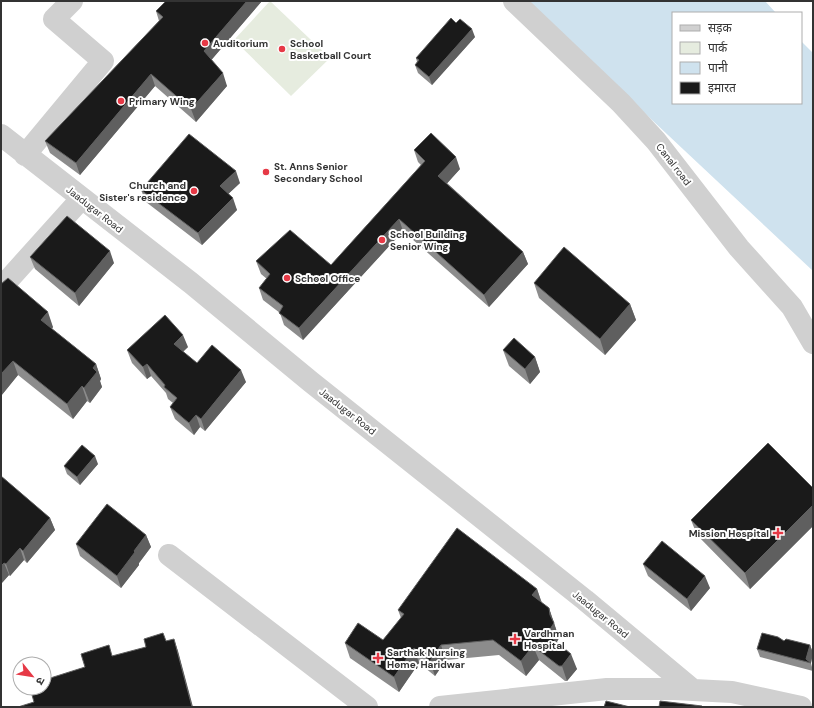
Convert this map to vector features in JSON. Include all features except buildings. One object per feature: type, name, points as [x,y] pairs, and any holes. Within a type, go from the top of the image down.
[{"type":"street","points":[[25,155],[103,61],[54,19],[72,1]]},
{"type":"street","name":"Canal road","points":[[514,1],[621,103],[656,141],[739,248],[792,307],[813,343]]},
{"type":"street","name":"Jaadugar Road","points":[[1,135],[81,199],[191,283],[311,382],[585,600],[693,690]]},
{"type":"street","points":[[1,288],[81,199]]},
{"type":"street","points":[[169,555],[367,707]]},
{"type":"street","points":[[440,707],[608,689],[732,692],[800,707]]},
{"type":"green space","name":"School Basketball Court","points":[[270,1],[330,58],[291,96],[234,40]]},
{"type":"water","points":[[525,1],[765,1],[775,12],[672,12],[672,104],[802,104],[802,42],[813,53],[813,271]]},
{"type":"place","name":"Auditorium","points":[[205,43]]},
{"type":"place","name":"School Basketball Court","points":[[282,49]]},
{"type":"place","name":"Primary Wing","points":[[121,101]]},
{"type":"place","name":"St. Anns Senior Secondary School","points":[[266,172]]},
{"type":"place","name":"Church and Sister's residence","points":[[194,191]]},
{"type":"place","name":"School Building Senior Wing","points":[[382,240]]},
{"type":"place","name":"School Office","points":[[287,278]]},
{"type":"place","name":"Mission Hospital","points":[[778,533]]},
{"type":"place","name":"Vardhman Hospital","points":[[515,639]]},
{"type":"place","name":"Sarthak Nursing Home, Haridwar","points":[[378,658]]}]
